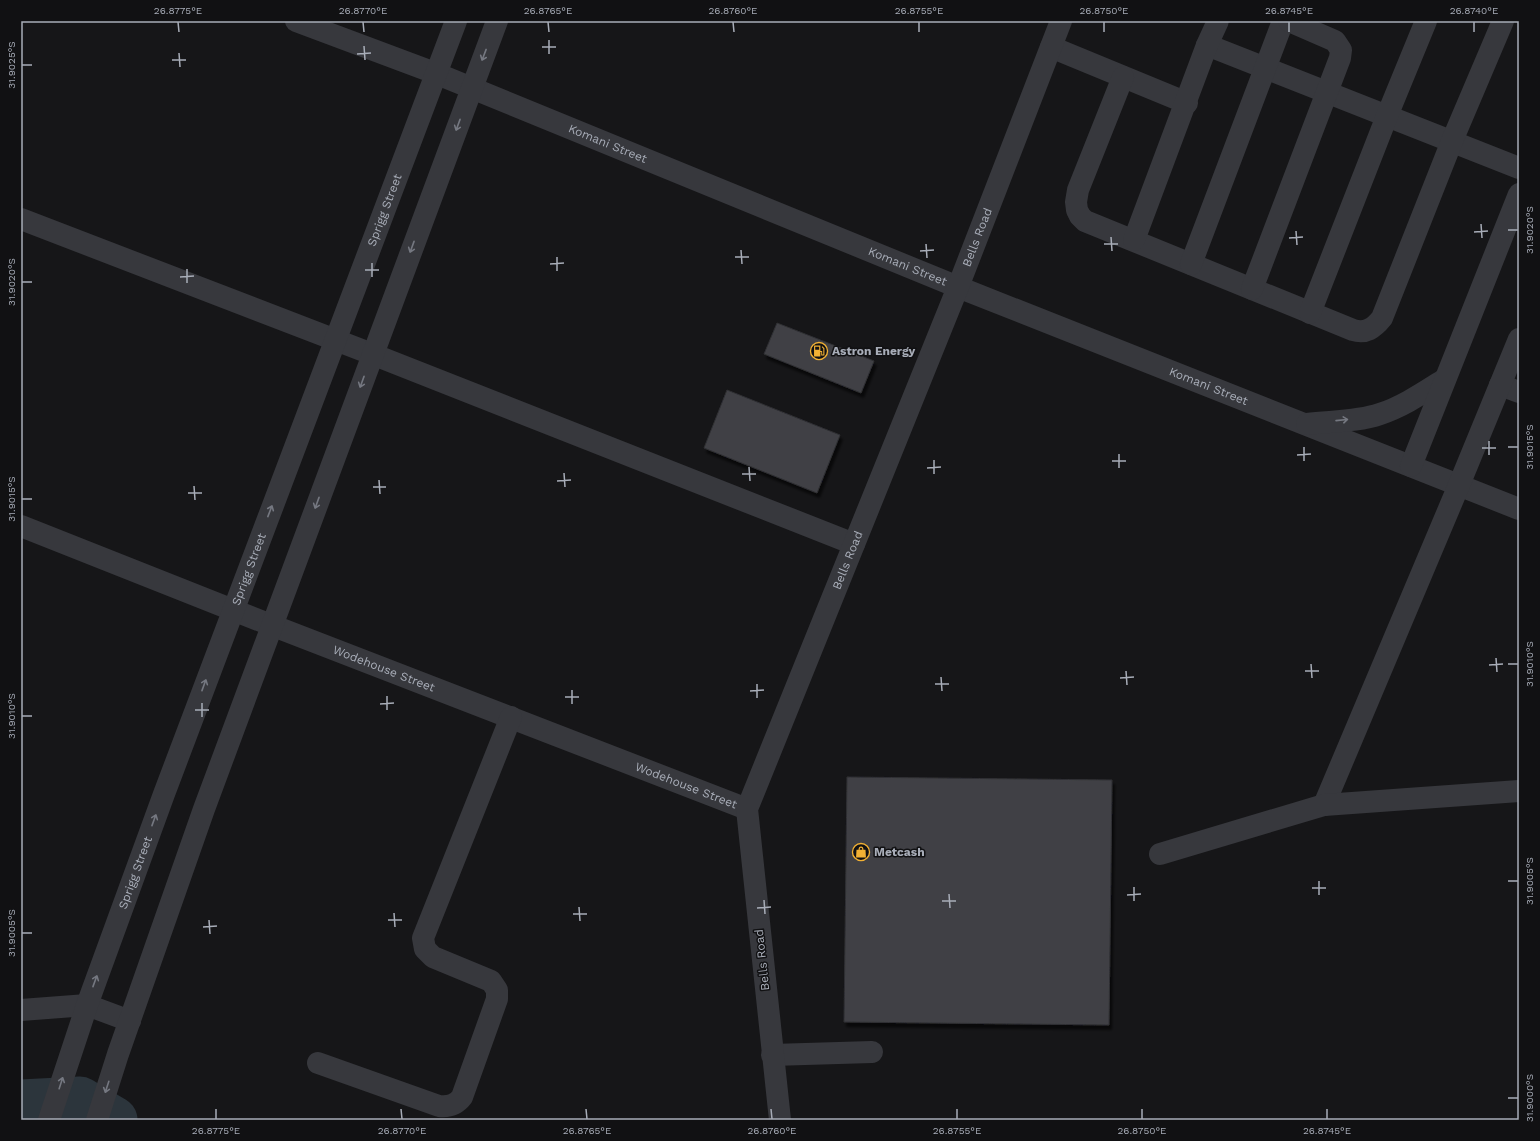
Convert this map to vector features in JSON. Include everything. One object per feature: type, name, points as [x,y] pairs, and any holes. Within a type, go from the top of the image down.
[{"type":"street","name":"Komani Street","points":[[296,21],[435,73],[958,287],[1519,509]]},
{"type":"street","name":"Sprigg Street","points":[[49,1120],[87,1005],[232,610],[456,21]]},
{"type":"street","points":[[97,1120],[118,1054],[204,809],[271,625],[497,21]]},
{"type":"street","name":"Bells Road","points":[[780,1120],[747,808],[958,287],[1061,21]]},
{"type":"street","points":[[1134,240],[1218,21]]},
{"type":"street","points":[[1191,264],[1264,67],[1283,21]]},
{"type":"street","points":[[1252,289],[1340,58],[1341,50],[1338,43],[1333,39],[1289,21]]},
{"type":"street","points":[[1310,313],[1426,21]]},
{"type":"street","points":[[1123,77],[1078,190],[1076,202],[1080,216],[1085,221],[1359,332],[1369,330],[1378,323],[1384,312],[1452,141],[1503,21]]},
{"type":"street","points":[[1208,45],[1519,168]]},
{"type":"street","points":[[1051,47],[1186,103]]},
{"type":"street","points":[[1411,466],[1519,194]]},
{"type":"street","points":[[21,219],[372,354],[854,544]]},
{"type":"street","points":[[1324,805],[1459,486],[1510,389],[1519,339]]},
{"type":"street","points":[[1304,424],[1363,418],[1379,414],[1413,400],[1445,379]]},
{"type":"street","name":"Wodehouse Street","points":[[21,526],[232,610],[747,808]]},
{"type":"street","points":[[318,1063],[439,1106],[450,1106],[462,1097],[497,999],[497,990],[491,981],[433,958],[425,949],[423,938],[511,717]]},
{"type":"street","points":[[1160,854],[1324,805],[1519,791]]},
{"type":"street","points":[[21,1010],[87,1005],[130,1022]]},
{"type":"street","points":[[772,1055],[872,1052]]},
{"type":"building","points":[[777,323],[874,361],[861,393],[764,354]]},
{"type":"building","points":[[727,390],[840,435],[817,493],[704,448]]},
{"type":"building","points":[[847,777],[1112,780],[1109,1025],[844,1022]]},
{"type":"waterway","points":[[21,1103],[80,1100],[114,1120]]},
{"type":"place","name":"Astron Energy","points":[[819,351]]},
{"type":"place","name":"Metcash","points":[[861,852]]}]
